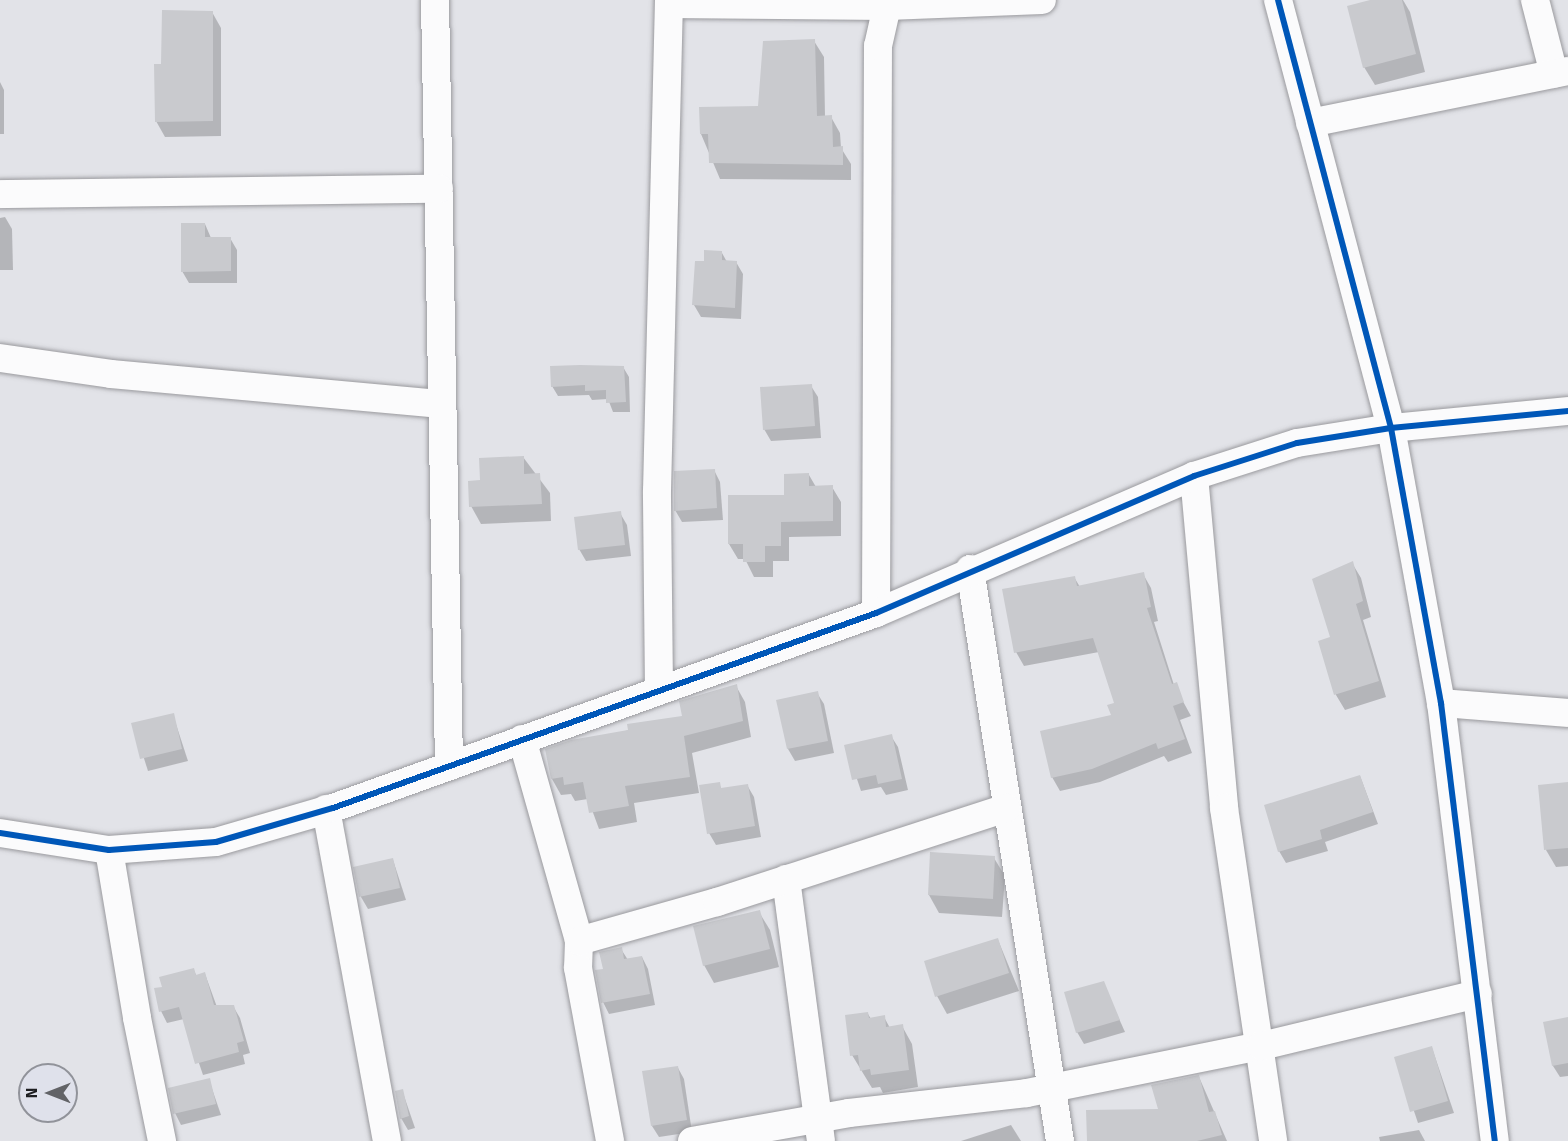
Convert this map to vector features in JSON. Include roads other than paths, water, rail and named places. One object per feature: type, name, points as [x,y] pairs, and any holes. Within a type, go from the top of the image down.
[{"type":"street","points":[[435,0],[449,766]]},
{"type":"street","points":[[659,690],[657,491],[669,2],[887,6],[1042,0]]},
{"type":"street","points":[[1278,0],[1391,428],[1441,703],[1495,1141]]},
{"type":"street","points":[[1310,123],[1561,73],[1535,0]]},
{"type":"street","points":[[876,613],[878,46],[887,6]]},
{"type":"street","points":[[0,194],[438,189]]},
{"type":"street","points":[[0,358],[111,374],[442,404]]},
{"type":"street","points":[[0,833],[109,850],[216,842],[326,809],[876,613],[970,569],[1194,476],[1297,443],[1391,428],[1568,411]]},
{"type":"street","points":[[1194,476],[1224,808],[1261,1046],[1273,1141]]},
{"type":"street","points":[[970,569],[1005,808],[1054,1087],[1060,1141]]},
{"type":"street","points":[[1441,703],[1568,713]]},
{"type":"street","points":[[522,740],[579,941],[578,968],[610,1141]]},
{"type":"street","points":[[579,941],[786,879],[1005,808]]},
{"type":"street","points":[[326,809],[387,1141]]},
{"type":"street","points":[[109,850],[136,1018],[162,1141]]},
{"type":"street","points":[[786,879],[819,1130]]},
{"type":"street","points":[[692,1141],[819,1130],[1054,1087],[1261,1046],[1478,994]]}]
